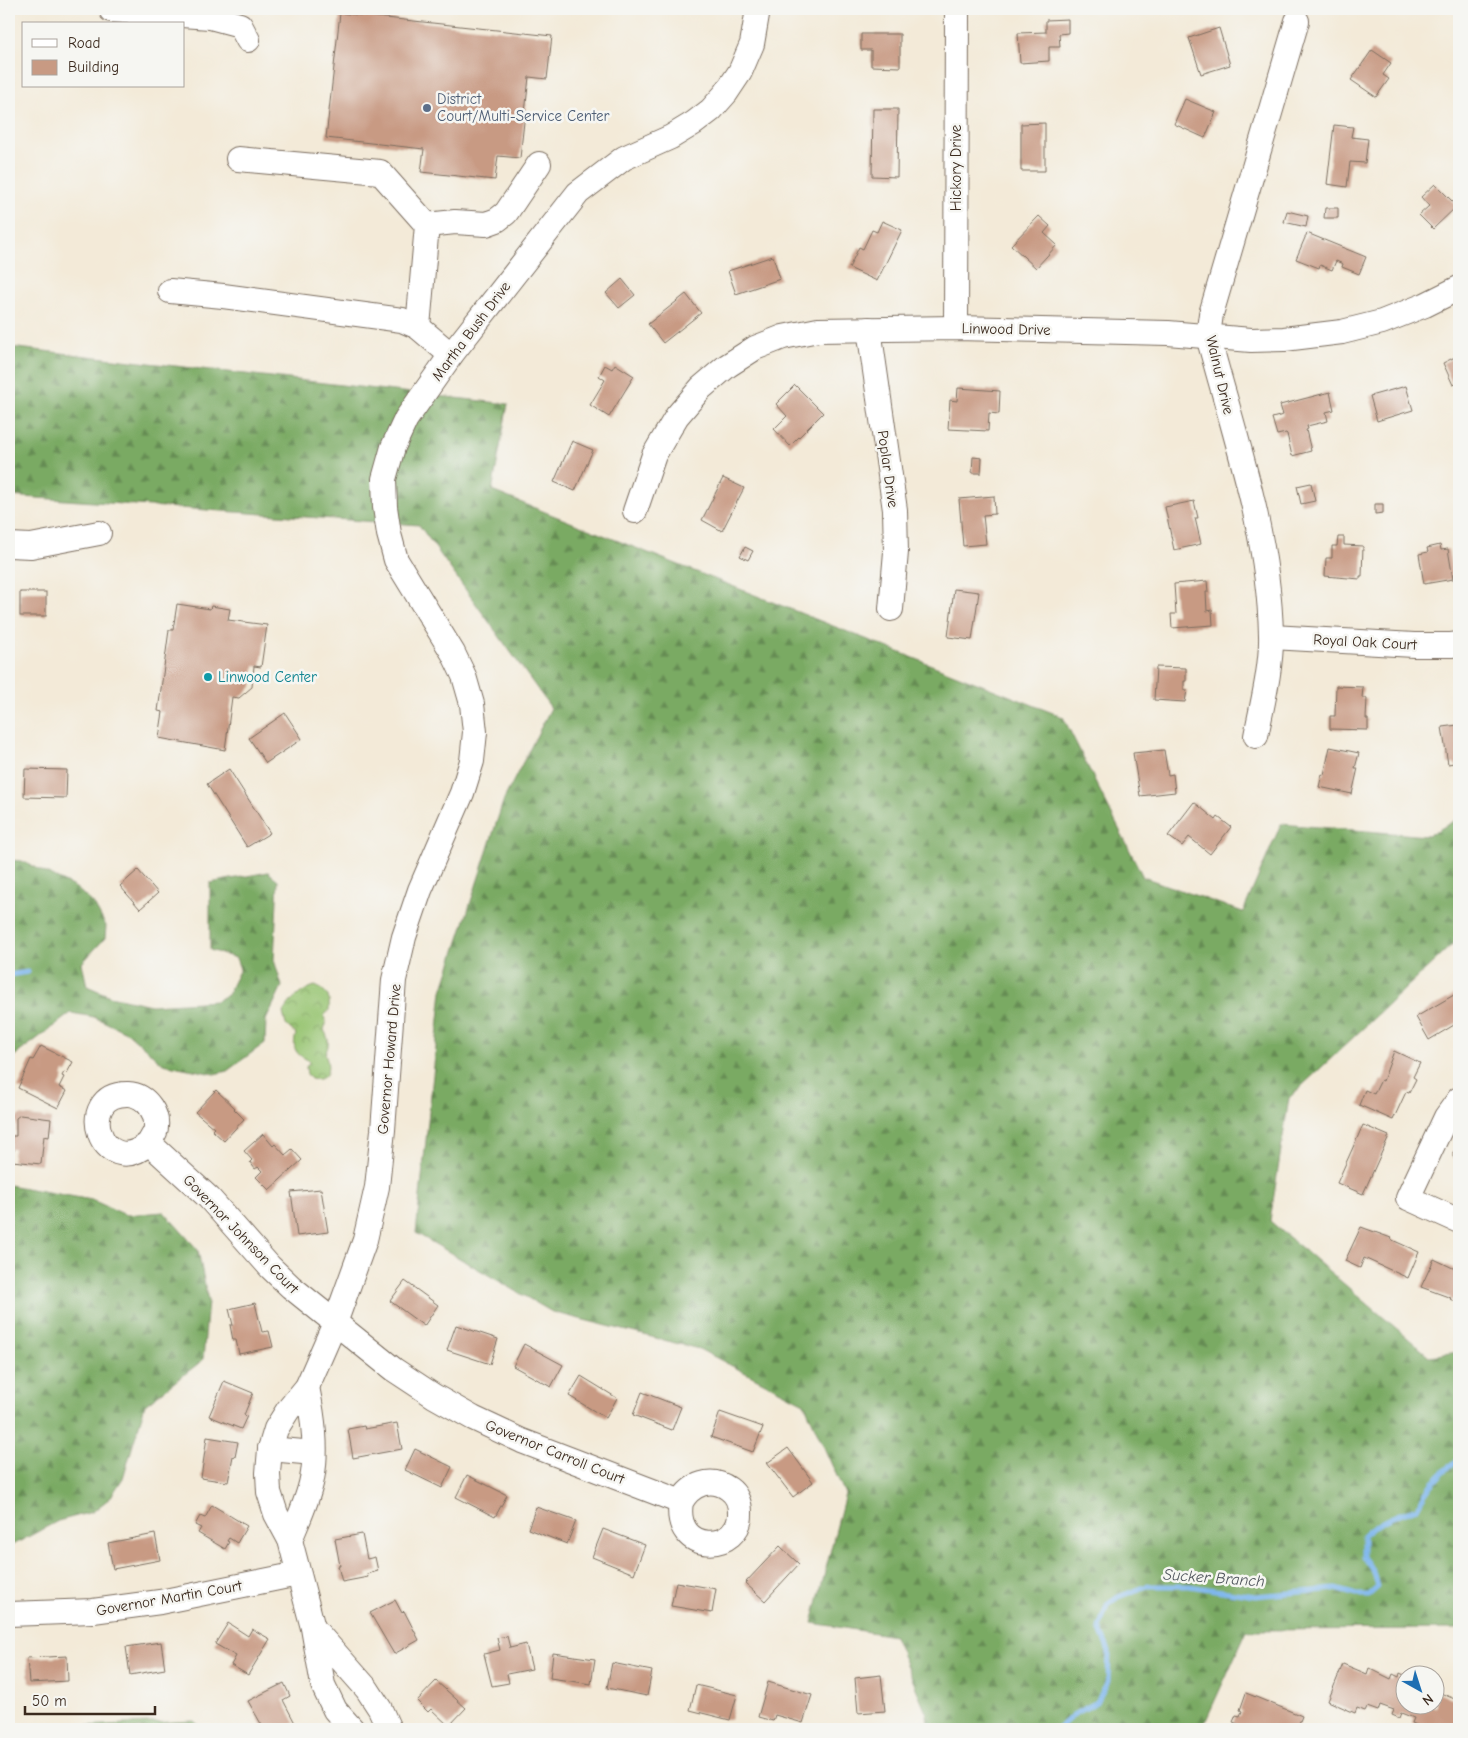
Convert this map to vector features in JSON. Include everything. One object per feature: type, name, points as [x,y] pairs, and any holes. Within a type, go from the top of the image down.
[{"type":"street","name":"Martha Bush Drive","points":[[475,732],[472,704],[464,676],[453,653],[396,560],[389,534],[385,507],[384,478],[393,447],[406,419],[451,355],[578,193],[624,158],[671,137],[710,110],[740,72],[752,44],[758,9]]},
{"type":"street","name":"Hickory Drive","points":[[956,328],[957,9]]},
{"type":"street","points":[[111,10],[210,17],[240,25],[248,40]]},
{"type":"street","name":"Walnut Drive","points":[[1256,736],[1267,678],[1272,637],[1264,555],[1256,514],[1208,336],[1211,314],[1297,21]]},
{"type":"street","points":[[238,159],[380,172],[428,225],[418,327]]},
{"type":"street","points":[[428,225],[455,222],[486,224],[497,220],[506,213],[538,164]]},
{"type":"street","name":"Linwood Drive","points":[[635,511],[654,455],[677,416],[701,388],[727,366],[755,348],[783,337],[818,330],[956,328],[1168,333],[1251,340],[1284,340],[1342,332],[1382,322],[1425,305],[1459,288]]},
{"type":"street","points":[[170,291],[223,296],[402,320],[418,327],[451,355]]},
{"type":"street","name":"Poplar Drive","points":[[869,329],[894,510],[896,552],[891,609]]},
{"type":"street","points":[[9,545],[31,546],[99,533]]},
{"type":"street","name":"Royal Oak Court","points":[[1272,637],[1414,645],[1459,644]]},
{"type":"street","name":"Governor Howard Drive","points":[[352,1729],[335,1710],[322,1685],[313,1628],[290,1540],[276,1514],[269,1492],[270,1449],[276,1429],[288,1410],[308,1387],[335,1323],[365,1240],[377,1187],[394,980],[404,936],[420,890],[462,793],[472,761],[475,732]]},
{"type":"street","points":[[1459,1099],[1446,1117],[1408,1198],[1459,1221]]},
{"type":"street","name":"Governor Johnson Court","points":[[149,1142],[208,1198],[276,1273],[335,1323]]},
{"type":"street","name":"Governor Carroll Court","points":[[335,1323],[393,1369],[434,1396],[473,1418],[522,1441],[682,1502]]},
{"type":"street","points":[[290,1540],[308,1494],[312,1477],[314,1453],[313,1422],[308,1387]]},
{"type":"street","points":[[270,1449],[314,1453]]},
{"type":"street","name":"Governor Martin Court","points":[[9,1614],[93,1611],[140,1605],[298,1574]]},
{"type":"street","name":"Governor Howard Drive","points":[[313,1628],[366,1689],[380,1709],[389,1729]]},
{"type":"street","points":[[335,1710],[366,1689]]},
{"type":"green space","points":[[9,347],[508,404],[492,491],[1063,717],[1143,877],[1243,912],[1281,824],[1428,836],[1459,818],[1459,938],[1289,1098],[1270,1221],[1429,1356],[1459,1352],[1459,1629],[1247,1630],[1202,1729],[928,1729],[927,1714],[894,1636],[812,1623],[845,1494],[804,1403],[699,1349],[552,1312],[416,1233],[442,991],[504,799],[551,708],[419,525],[9,496]]},
{"type":"green space","points":[[9,860],[22,861],[76,888],[94,904],[106,926],[105,938],[82,963],[87,986],[110,996],[151,1005],[216,1001],[227,995],[240,969],[236,958],[210,950],[210,883],[268,872],[278,880],[274,960],[282,986],[266,1020],[265,1043],[227,1071],[214,1074],[163,1064],[128,1033],[94,1017],[71,1013],[9,1060]]},
{"type":"green space","points":[[315,986],[323,990],[328,998],[329,1010],[324,1016],[326,1023],[324,1030],[328,1042],[325,1053],[328,1068],[325,1076],[322,1078],[311,1079],[307,1074],[306,1067],[310,1061],[301,1056],[296,1050],[294,1044],[296,1034],[286,1025],[283,1013],[296,997]]},
{"type":"green space","points":[[9,1185],[92,1200],[126,1215],[164,1212],[198,1250],[208,1301],[203,1360],[145,1405],[123,1478],[110,1498],[92,1512],[58,1521],[9,1547]]},
{"type":"green space","points":[[194,1721],[203,1729],[9,1729]]},
{"type":"building","name":"District Court/Multi-Service Center","points":[[340,13],[552,36],[547,79],[529,77],[520,158],[498,156],[495,180],[421,172],[424,149],[326,138]]},
{"type":"building","points":[[1068,19],[1068,33],[1059,34],[1060,47],[1049,47],[1049,61],[1020,63],[1018,33],[1046,32],[1046,20]]},
{"type":"building","points":[[1219,28],[1230,65],[1201,74],[1189,38]]},
{"type":"building","points":[[861,34],[900,34],[900,67],[871,66],[871,50],[861,50]]},
{"type":"building","points":[[1372,50],[1391,63],[1383,75],[1389,79],[1376,97],[1351,80]]},
{"type":"building","points":[[1185,99],[1216,112],[1205,138],[1174,124]]},
{"type":"building","points":[[873,109],[898,109],[897,177],[872,176]]},
{"type":"building","points":[[1045,123],[1045,171],[1021,171],[1021,124]]},
{"type":"building","points":[[1334,125],[1353,127],[1351,137],[1368,139],[1365,163],[1350,162],[1347,187],[1327,184]]},
{"type":"building","points":[[1435,184],[1457,206],[1433,229],[1419,215],[1429,206],[1421,197]]},
{"type":"building","points":[[1325,208],[1338,208],[1338,218],[1324,218]]},
{"type":"building","points":[[1287,211],[1308,216],[1306,227],[1284,222]]},
{"type":"building","points":[[1039,216],[1050,226],[1044,233],[1057,245],[1036,268],[1011,245]]},
{"type":"building","points":[[882,221],[902,230],[877,281],[849,268],[859,247],[863,249],[872,230],[877,232]]},
{"type":"building","points":[[1307,233],[1366,257],[1359,274],[1342,267],[1343,264],[1336,261],[1332,270],[1320,265],[1319,268],[1296,259]]},
{"type":"building","points":[[773,256],[780,279],[736,294],[728,271]]},
{"type":"building","points":[[622,279],[635,295],[619,308],[606,293]]},
{"type":"building","points":[[686,294],[701,313],[663,343],[648,324]]},
{"type":"building","points":[[1459,355],[1459,383],[1453,385],[1443,363]]},
{"type":"building","points":[[615,364],[634,376],[609,417],[590,405],[605,380],[599,376],[605,365],[612,369]]},
{"type":"building","points":[[795,385],[823,413],[790,446],[774,429],[787,416],[776,404]]},
{"type":"building","points":[[1406,386],[1413,410],[1377,421],[1370,396]]},
{"type":"building","points":[[958,388],[1000,391],[999,414],[989,413],[988,431],[948,429],[950,400],[957,401]]},
{"type":"building","points":[[1330,392],[1334,410],[1326,412],[1328,421],[1307,426],[1308,429],[1306,430],[1311,451],[1292,456],[1287,434],[1277,435],[1272,418],[1283,415],[1280,405]]},
{"type":"building","points":[[572,441],[593,450],[575,491],[554,482]]},
{"type":"building","points":[[973,457],[982,458],[981,473],[972,473]]},
{"type":"building","points":[[723,478],[744,488],[722,531],[702,520]]},
{"type":"building","points":[[1311,483],[1315,501],[1301,504],[1297,486]]},
{"type":"building","points":[[994,496],[995,514],[983,515],[986,544],[963,546],[959,499]]},
{"type":"building","points":[[1194,501],[1198,518],[1195,518],[1201,544],[1174,550],[1165,507]]},
{"type":"building","points":[[1375,504],[1383,504],[1383,513],[1375,514]]},
{"type":"building","points":[[1338,537],[1344,537],[1344,545],[1363,546],[1362,576],[1360,576],[1360,579],[1325,576],[1326,558],[1332,558],[1332,546],[1337,546]]},
{"type":"building","points":[[1440,545],[1441,550],[1448,549],[1453,579],[1424,584],[1419,554],[1428,552],[1427,548]]},
{"type":"building","points":[[745,547],[753,551],[748,560],[740,556]]},
{"type":"building","points":[[1207,581],[1207,611],[1212,610],[1213,625],[1172,628],[1171,614],[1176,614],[1174,584]]},
{"type":"building","points":[[954,589],[979,592],[972,640],[948,637]]},
{"type":"building","points":[[20,592],[46,592],[46,616],[20,616]]},
{"type":"building","name":"Linwood Center","points":[[177,604],[210,609],[211,606],[230,609],[228,620],[267,625],[261,667],[254,666],[252,687],[239,698],[232,697],[225,750],[159,738],[163,712],[158,711],[169,630],[173,630]]},
{"type":"building","points":[[1156,667],[1186,668],[1184,690],[1187,690],[1185,702],[1154,700]]},
{"type":"building","points":[[1336,686],[1363,687],[1362,698],[1367,698],[1366,719],[1368,719],[1368,730],[1330,729],[1330,716],[1335,716]]},
{"type":"building","points":[[285,713],[302,739],[266,763],[249,738]]},
{"type":"building","points":[[1458,725],[1459,768],[1454,763],[1448,764],[1442,727]]},
{"type":"building","points":[[1330,747],[1359,753],[1355,768],[1358,768],[1352,794],[1319,787],[1322,774],[1324,775]]},
{"type":"building","points":[[1164,750],[1168,775],[1173,774],[1175,792],[1140,796],[1133,753]]},
{"type":"building","points":[[25,769],[67,770],[66,798],[24,797]]},
{"type":"building","points":[[229,769],[270,833],[247,847],[207,784]]},
{"type":"building","points":[[1194,802],[1216,820],[1218,817],[1231,827],[1210,854],[1189,837],[1182,846],[1168,836]]},
{"type":"building","points":[[138,870],[158,893],[140,909],[120,886]]},
{"type":"building","points":[[1459,992],[1459,1022],[1429,1040],[1416,1017]]},
{"type":"building","points":[[41,1046],[73,1062],[67,1073],[64,1072],[62,1076],[64,1077],[59,1087],[67,1091],[58,1108],[18,1088],[31,1059],[33,1060]]},
{"type":"building","points":[[1394,1051],[1420,1063],[1413,1077],[1416,1079],[1409,1093],[1406,1092],[1393,1120],[1359,1105],[1365,1090],[1374,1094],[1381,1080],[1383,1081]]},
{"type":"building","points":[[216,1090],[244,1119],[224,1141],[212,1130],[214,1128],[195,1112]]},
{"type":"building","points":[[20,1115],[51,1119],[49,1137],[44,1136],[41,1164],[12,1161],[14,1149],[10,1149],[12,1136],[16,1136],[16,1118]]},
{"type":"building","points":[[1363,1125],[1389,1136],[1363,1194],[1337,1183]]},
{"type":"building","points":[[263,1134],[273,1146],[275,1144],[285,1155],[292,1149],[302,1160],[269,1190],[256,1177],[262,1171],[258,1167],[255,1169],[250,1162],[252,1160],[244,1151]]},
{"type":"building","points":[[1459,1149],[1459,1161],[1456,1161],[1453,1157],[1453,1152]]},
{"type":"building","points":[[321,1189],[328,1232],[297,1236],[291,1192]]},
{"type":"building","points":[[1361,1227],[1391,1238],[1419,1252],[1408,1278],[1364,1258],[1360,1268],[1345,1261]]},
{"type":"building","points":[[1434,1259],[1459,1272],[1459,1304],[1451,1298],[1421,1287]]},
{"type":"building","points":[[405,1281],[438,1305],[424,1326],[390,1301]]},
{"type":"building","points":[[255,1303],[262,1332],[269,1331],[273,1347],[239,1354],[236,1340],[233,1340],[230,1325],[233,1325],[229,1309]]},
{"type":"building","points":[[456,1325],[498,1339],[490,1364],[447,1350]]},
{"type":"building","points":[[524,1344],[563,1365],[551,1387],[513,1366]]},
{"type":"building","points":[[581,1376],[617,1398],[606,1418],[569,1396]]},
{"type":"building","points":[[224,1381],[253,1393],[244,1415],[247,1416],[241,1429],[209,1416]]},
{"type":"building","points":[[642,1392],[681,1407],[672,1430],[633,1415]]},
{"type":"building","points":[[720,1412],[763,1427],[753,1452],[711,1437]]},
{"type":"building","points":[[397,1423],[402,1449],[353,1458],[348,1429],[364,1426],[365,1429]]},
{"type":"building","points":[[207,1437],[238,1442],[228,1482],[201,1478]]},
{"type":"building","points":[[788,1448],[813,1482],[793,1497],[767,1463]]},
{"type":"building","points":[[415,1449],[452,1467],[442,1488],[405,1470]]},
{"type":"building","points":[[467,1475],[507,1495],[495,1517],[456,1497]]},
{"type":"building","points":[[212,1505],[247,1526],[237,1543],[229,1538],[225,1549],[198,1533],[201,1528],[195,1525],[200,1516],[205,1518]]},
{"type":"building","points":[[536,1507],[576,1521],[567,1544],[528,1529]]},
{"type":"building","points":[[603,1529],[645,1545],[634,1574],[592,1557]]},
{"type":"building","points":[[155,1534],[160,1560],[113,1569],[108,1543]]},
{"type":"building","points":[[362,1534],[367,1559],[375,1557],[378,1571],[367,1574],[368,1577],[342,1582],[335,1539]]},
{"type":"building","points":[[780,1546],[799,1564],[765,1601],[745,1583]]},
{"type":"building","points":[[676,1582],[716,1589],[712,1613],[671,1606]]},
{"type":"building","points":[[395,1600],[402,1613],[404,1611],[419,1640],[394,1654],[370,1613]]},
{"type":"building","points":[[228,1623],[248,1636],[252,1629],[270,1639],[248,1675],[231,1665],[236,1656],[215,1644]]},
{"type":"building","points":[[507,1636],[510,1648],[526,1644],[532,1669],[507,1674],[509,1683],[492,1686],[484,1654],[500,1650],[497,1638]]},
{"type":"building","points":[[161,1642],[165,1669],[130,1675],[126,1647]]},
{"type":"building","points":[[553,1653],[595,1659],[591,1684],[550,1678]]},
{"type":"building","points":[[67,1656],[68,1681],[29,1683],[27,1658]]},
{"type":"building","points":[[612,1663],[652,1671],[647,1696],[607,1688]]},
{"type":"building","points":[[1343,1664],[1367,1674],[1369,1668],[1391,1679],[1393,1674],[1396,1676],[1396,1716],[1400,1716],[1399,1718],[1392,1715],[1394,1710],[1380,1705],[1378,1711],[1367,1707],[1365,1711],[1357,1708],[1355,1713],[1328,1701]]},
{"type":"building","points":[[881,1675],[885,1711],[858,1713],[855,1678]]},
{"type":"building","points":[[436,1681],[466,1708],[449,1726],[431,1709],[428,1712],[417,1701]]},
{"type":"building","points":[[768,1682],[812,1695],[803,1723],[775,1715],[773,1721],[758,1717]]},
{"type":"building","points":[[284,1683],[290,1696],[283,1700],[295,1723],[282,1729],[264,1729],[248,1701]]},
{"type":"building","points":[[696,1685],[737,1695],[730,1720],[690,1710]]},
{"type":"building","points":[[1246,1693],[1302,1716],[1297,1729],[1241,1729],[1237,1726],[1238,1724],[1233,1722],[1236,1715],[1240,1716],[1242,1711],[1240,1710]]},
{"type":"building","points":[[1446,1695],[1459,1701],[1459,1729],[1426,1729],[1412,1723],[1414,1718],[1409,1716],[1446,1716]]},
{"type":"waterway","points":[[9,975],[28,972]]},
{"type":"waterway","name":"Sucker Branch","points":[[1058,1729],[1073,1715],[1097,1702],[1108,1681],[1109,1651],[1099,1628],[1107,1605],[1118,1597],[1147,1586],[1189,1586],[1255,1596],[1335,1589],[1357,1595],[1369,1595],[1378,1587],[1374,1572],[1363,1557],[1363,1536],[1381,1522],[1417,1508],[1435,1481],[1459,1459]]},
{"type":"place","name":"District Court/Multi-Service Center","points":[[427,108]]},
{"type":"place","name":"Linwood Center","points":[[208,677]]}]
